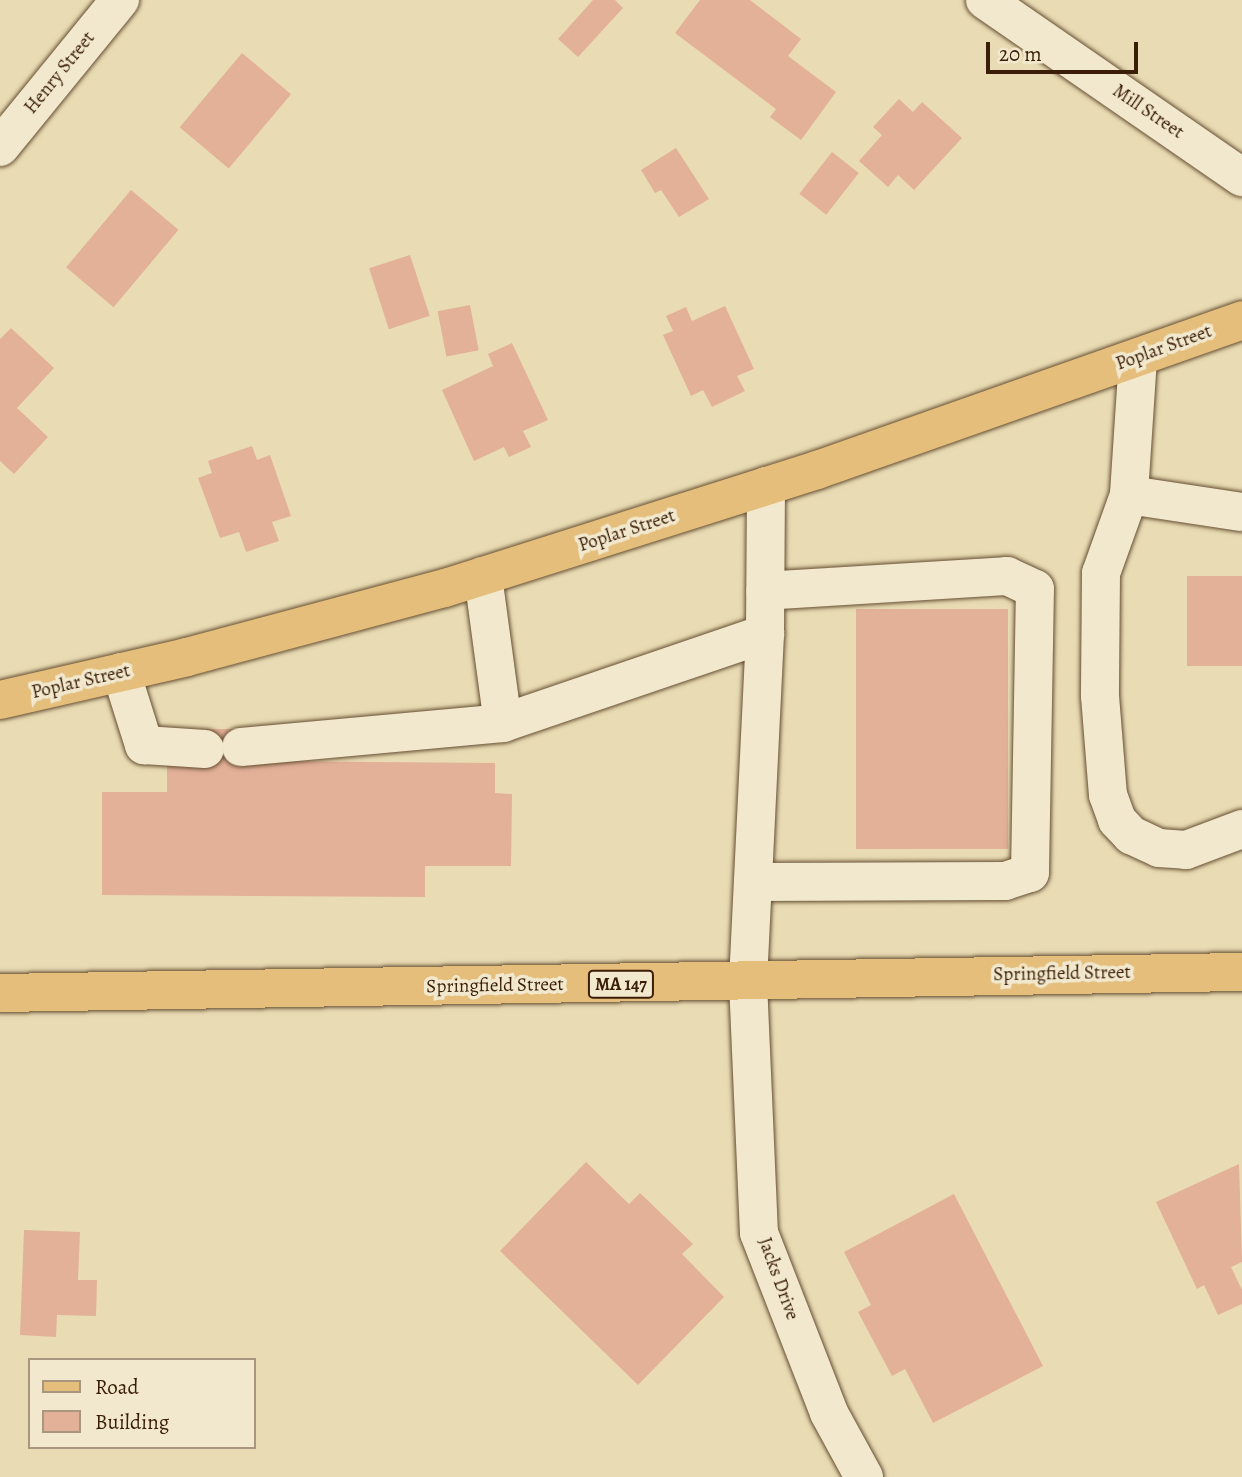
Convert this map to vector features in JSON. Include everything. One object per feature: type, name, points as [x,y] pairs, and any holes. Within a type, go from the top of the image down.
[{"type":"main road","name":"Poplar Street","points":[[0,700],[317,625],[483,576],[766,486],[1242,320]]},
{"type":"main road","name":"Springfield Street","points":[[0,993],[1242,972]]},
{"type":"street","name":"Henry Street","points":[[0,147],[120,0]]},
{"type":"street","name":"Mill Street","points":[[985,0],[1242,177]]},
{"type":"street","points":[[1138,358],[1129,495],[1101,573],[1100,696],[1108,795],[1118,820],[1131,835],[1159,848],[1186,850],[1242,829]]},
{"type":"street","name":"Jacks Drive","points":[[766,486],[765,634],[748,982],[759,1233],[829,1413],[864,1477]]},
{"type":"street","points":[[1129,495],[1242,512]]},
{"type":"street","points":[[483,576],[503,723]]},
{"type":"street","points":[[753,882],[1004,881],[1030,873],[1035,590],[1007,576],[765,591]]},
{"type":"street","points":[[121,672],[144,745],[223,748],[503,723],[765,634]]},
{"type":"building","points":[[593,0],[615,0],[623,8],[578,57],[558,39]]},
{"type":"building","points":[[700,0],[750,0],[801,39],[788,56],[836,92],[801,140],[770,117],[776,109],[675,33]]},
{"type":"building","points":[[242,53],[291,94],[229,168],[180,127]]},
{"type":"building","points":[[899,99],[913,112],[922,102],[962,138],[914,190],[898,175],[888,187],[859,161],[882,135],[873,127]]},
{"type":"building","points":[[676,148],[709,199],[679,217],[661,190],[655,193],[641,170]]},
{"type":"building","points":[[832,152],[859,173],[826,215],[799,194]]},
{"type":"building","points":[[131,190],[178,230],[114,307],[66,267]]},
{"type":"building","points":[[410,255],[430,316],[389,329],[369,268]]},
{"type":"building","points":[[470,305],[479,350],[446,356],[438,311]]},
{"type":"building","points":[[725,306],[754,369],[737,376],[745,391],[712,407],[703,390],[691,396],[663,335],[673,331],[666,316],[686,307],[692,321]]},
{"type":"building","points":[[11,328],[54,368],[17,408],[48,437],[14,474],[0,461],[0,339]]},
{"type":"building","points":[[512,343],[548,420],[523,431],[531,447],[509,457],[504,447],[474,461],[442,390],[493,366],[488,354]]},
{"type":"building","points":[[252,446],[257,460],[270,455],[291,516],[272,522],[279,541],[246,552],[239,532],[220,538],[198,478],[212,473],[208,461]]},
{"type":"building","points":[[1187,576],[1242,576],[1242,666],[1187,666]]},
{"type":"building","points":[[856,609],[1008,609],[1008,849],[856,849]]},
{"type":"building","points":[[206,729],[241,729],[241,761],[495,763],[495,793],[512,794],[511,866],[425,866],[425,897],[102,895],[102,792],[167,792],[167,759],[205,760]]},
{"type":"building","points":[[586,1162],[629,1204],[640,1193],[693,1244],[682,1254],[724,1297],[638,1385],[500,1251]]},
{"type":"building","points":[[1239,1164],[1242,1262],[1231,1267],[1242,1290],[1242,1304],[1218,1315],[1204,1285],[1197,1289],[1156,1202]]},
{"type":"building","points":[[954,1194],[1043,1366],[933,1423],[905,1369],[892,1376],[858,1312],[871,1305],[844,1252]]},
{"type":"building","points":[[24,1230],[80,1232],[78,1280],[97,1280],[96,1316],[57,1315],[56,1337],[20,1335]]}]
